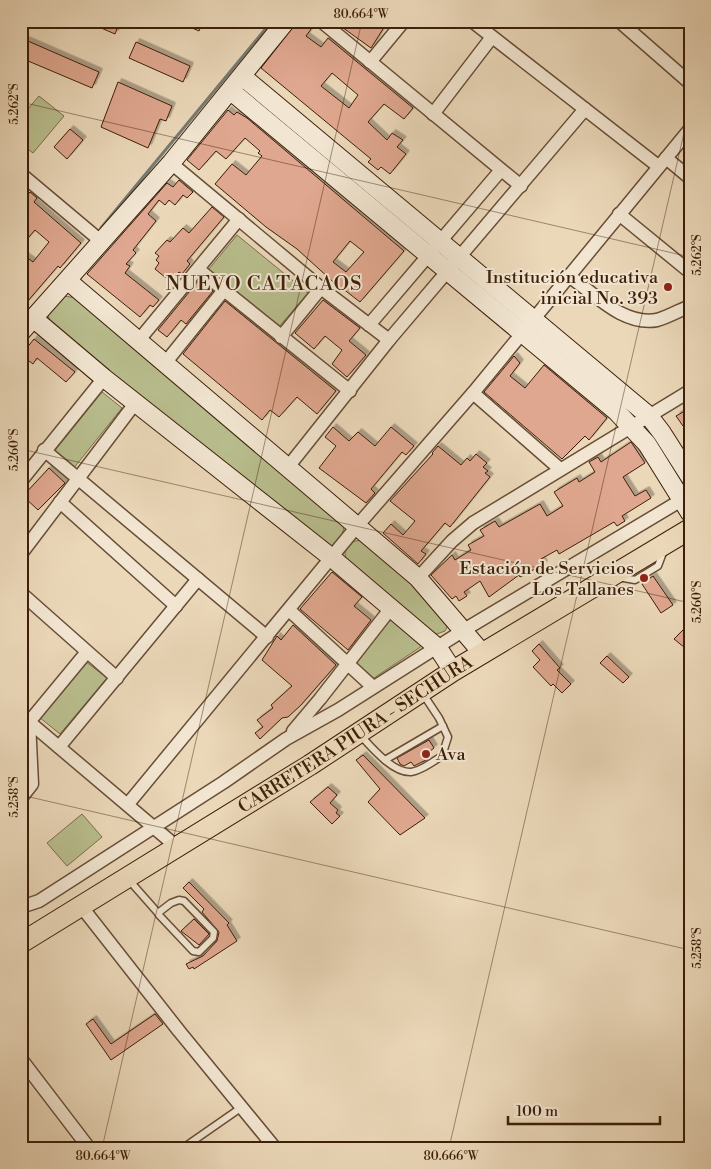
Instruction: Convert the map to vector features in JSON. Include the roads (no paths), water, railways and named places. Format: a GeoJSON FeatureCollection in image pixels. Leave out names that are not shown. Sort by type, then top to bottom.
{"type":"FeatureCollection","features":[{"type":"Feature","properties":{"kind":"main road","name":"CARRETERA PIURA - SECHURA"},"geometry":{"type":"LineString","coordinates":[[21,943],[177,847],[453,671],[690,529]]}},
{"type":"Feature","properties":{"kind":"street"},"geometry":{"type":"LineString","coordinates":[[21,332],[171,163],[243,77],[286,21]]}},
{"type":"Feature","properties":{"kind":"street"},"geometry":{"type":"LineString","coordinates":[[320,21],[521,186]]}},
{"type":"Feature","properties":{"kind":"street"},"geometry":{"type":"LineString","coordinates":[[370,62],[404,21]]}},
{"type":"Feature","properties":{"kind":"street"},"geometry":{"type":"LineString","coordinates":[[472,21],[585,109],[662,162],[690,178]]}},
{"type":"Feature","properties":{"kind":"street"},"geometry":{"type":"LineString","coordinates":[[620,21],[690,83]]}},
{"type":"Feature","properties":{"kind":"street"},"geometry":{"type":"LineString","coordinates":[[432,114],[492,36]]}},
{"type":"Feature","properties":{"kind":"street"},"geometry":{"type":"LineString","coordinates":[[243,77],[454,264],[534,319],[649,416],[690,477]]}},
{"type":"Feature","properties":{"kind":"street"},"geometry":{"type":"LineString","coordinates":[[231,91],[435,248]]}},
{"type":"Feature","properties":{"kind":"street"},"geometry":{"type":"LineString","coordinates":[[288,467],[389,340],[585,109]]}},
{"type":"Feature","properties":{"kind":"street"},"geometry":{"type":"LineString","coordinates":[[128,804],[358,525],[473,393],[690,128]]}},
{"type":"Feature","properties":{"kind":"street"},"geometry":{"type":"LineString","coordinates":[[171,163],[321,288],[389,340]]}},
{"type":"Feature","properties":{"kind":"street"},"geometry":{"type":"LineString","coordinates":[[369,325],[501,170]]}},
{"type":"Feature","properties":{"kind":"street"},"geometry":{"type":"LineString","coordinates":[[23,180],[102,242]]}},
{"type":"Feature","properties":{"kind":"street"},"geometry":{"type":"LineString","coordinates":[[619,214],[690,272]]}},
{"type":"Feature","properties":{"kind":"street"},"geometry":{"type":"LineString","coordinates":[[139,340],[239,219]]}},
{"type":"Feature","properties":{"kind":"street"},"geometry":{"type":"LineString","coordinates":[[21,907],[39,901],[224,782],[286,739],[338,710],[373,686],[438,648],[464,630],[687,502],[647,444],[632,426],[522,334],[454,264]]}},
{"type":"Feature","properties":{"kind":"street"},"geometry":{"type":"LineString","coordinates":[[198,270],[350,391]]}},
{"type":"Feature","properties":{"kind":"street"},"geometry":{"type":"LineString","coordinates":[[569,276],[623,316],[640,321],[658,320],[690,306]]}},
{"type":"Feature","properties":{"kind":"street"},"geometry":{"type":"LineString","coordinates":[[68,281],[166,362],[418,578],[483,654]]}},
{"type":"Feature","properties":{"kind":"street"},"geometry":{"type":"LineString","coordinates":[[281,337],[321,288]]}},
{"type":"Feature","properties":{"kind":"street"},"geometry":{"type":"LineString","coordinates":[[166,362],[224,290]]}},
{"type":"Feature","properties":{"kind":"street"},"geometry":{"type":"LineString","coordinates":[[33,318],[104,378],[332,558],[438,648],[453,671]]}},
{"type":"Feature","properties":{"kind":"street"},"geometry":{"type":"LineString","coordinates":[[21,481],[44,450],[104,378]]}},
{"type":"Feature","properties":{"kind":"street"},"geometry":{"type":"LineString","coordinates":[[418,578],[452,541],[473,524],[690,391]]}},
{"type":"Feature","properties":{"kind":"street"},"geometry":{"type":"LineString","coordinates":[[473,393],[560,469]]}},
{"type":"Feature","properties":{"kind":"street"},"geometry":{"type":"LineString","coordinates":[[21,554],[136,402]]}},
{"type":"Feature","properties":{"kind":"street"},"geometry":{"type":"LineString","coordinates":[[44,450],[267,637]]}},
{"type":"Feature","properties":{"kind":"street"},"geometry":{"type":"LineString","coordinates":[[60,502],[176,606]]}},
{"type":"Feature","properties":{"kind":"street"},"geometry":{"type":"LineString","coordinates":[[59,747],[198,579]]}},
{"type":"Feature","properties":{"kind":"street"},"geometry":{"type":"LineString","coordinates":[[21,593],[117,678]]}},
{"type":"Feature","properties":{"kind":"street"},"geometry":{"type":"LineString","coordinates":[[286,739],[391,608]]}},
{"type":"Feature","properties":{"kind":"street"},"geometry":{"type":"LineString","coordinates":[[289,610],[373,686]]}},
{"type":"Feature","properties":{"kind":"street"},"geometry":{"type":"LineString","coordinates":[[21,798],[32,784],[25,719],[86,652]]}},
{"type":"Feature","properties":{"kind":"street"},"geometry":{"type":"LineString","coordinates":[[25,719],[177,847]]}},
{"type":"Feature","properties":{"kind":"street"},"geometry":{"type":"LineString","coordinates":[[81,906],[275,1148]]}},
{"type":"Feature","properties":{"kind":"street"},"geometry":{"type":"LineString","coordinates":[[21,1058],[89,1148]]}},
{"type":"Feature","properties":{"kind":"lane"},"geometry":{"type":"LineString","coordinates":[[358,733],[378,755],[401,770],[411,772],[442,756],[448,737],[422,691]]}},
{"type":"Feature","properties":{"kind":"lane"},"geometry":{"type":"LineString","coordinates":[[385,760],[443,726]]}},
{"type":"Feature","properties":{"kind":"lane"},"geometry":{"type":"LineString","coordinates":[[127,878],[193,951],[199,952],[213,938],[214,932],[184,901],[172,903],[158,912]]}},
{"type":"Feature","properties":{"kind":"lane"},"geometry":{"type":"LineString","coordinates":[[183,1148],[242,1107]]}},
{"type":"Feature","properties":{"kind":"waterway"},"geometry":{"type":"LineString","coordinates":[[101,228],[272,21]]}},
{"type":"Feature","properties":{"kind":"place","name":"Institución educativa inicial No. 393"},"geometry":{"type":"Point","coordinates":[668,287]}},
{"type":"Feature","properties":{"kind":"place","name":"Estación de Servicios Los Tallanes"},"geometry":{"type":"Point","coordinates":[644,578]}},
{"type":"Feature","properties":{"kind":"place","name":"Ava"},"geometry":{"type":"Point","coordinates":[426,754]}},
{"type":"Feature","properties":{"kind":"district","name":"NUEVO CATACAOS"},"geometry":{"type":"Point","coordinates":[264,283]}}]}
